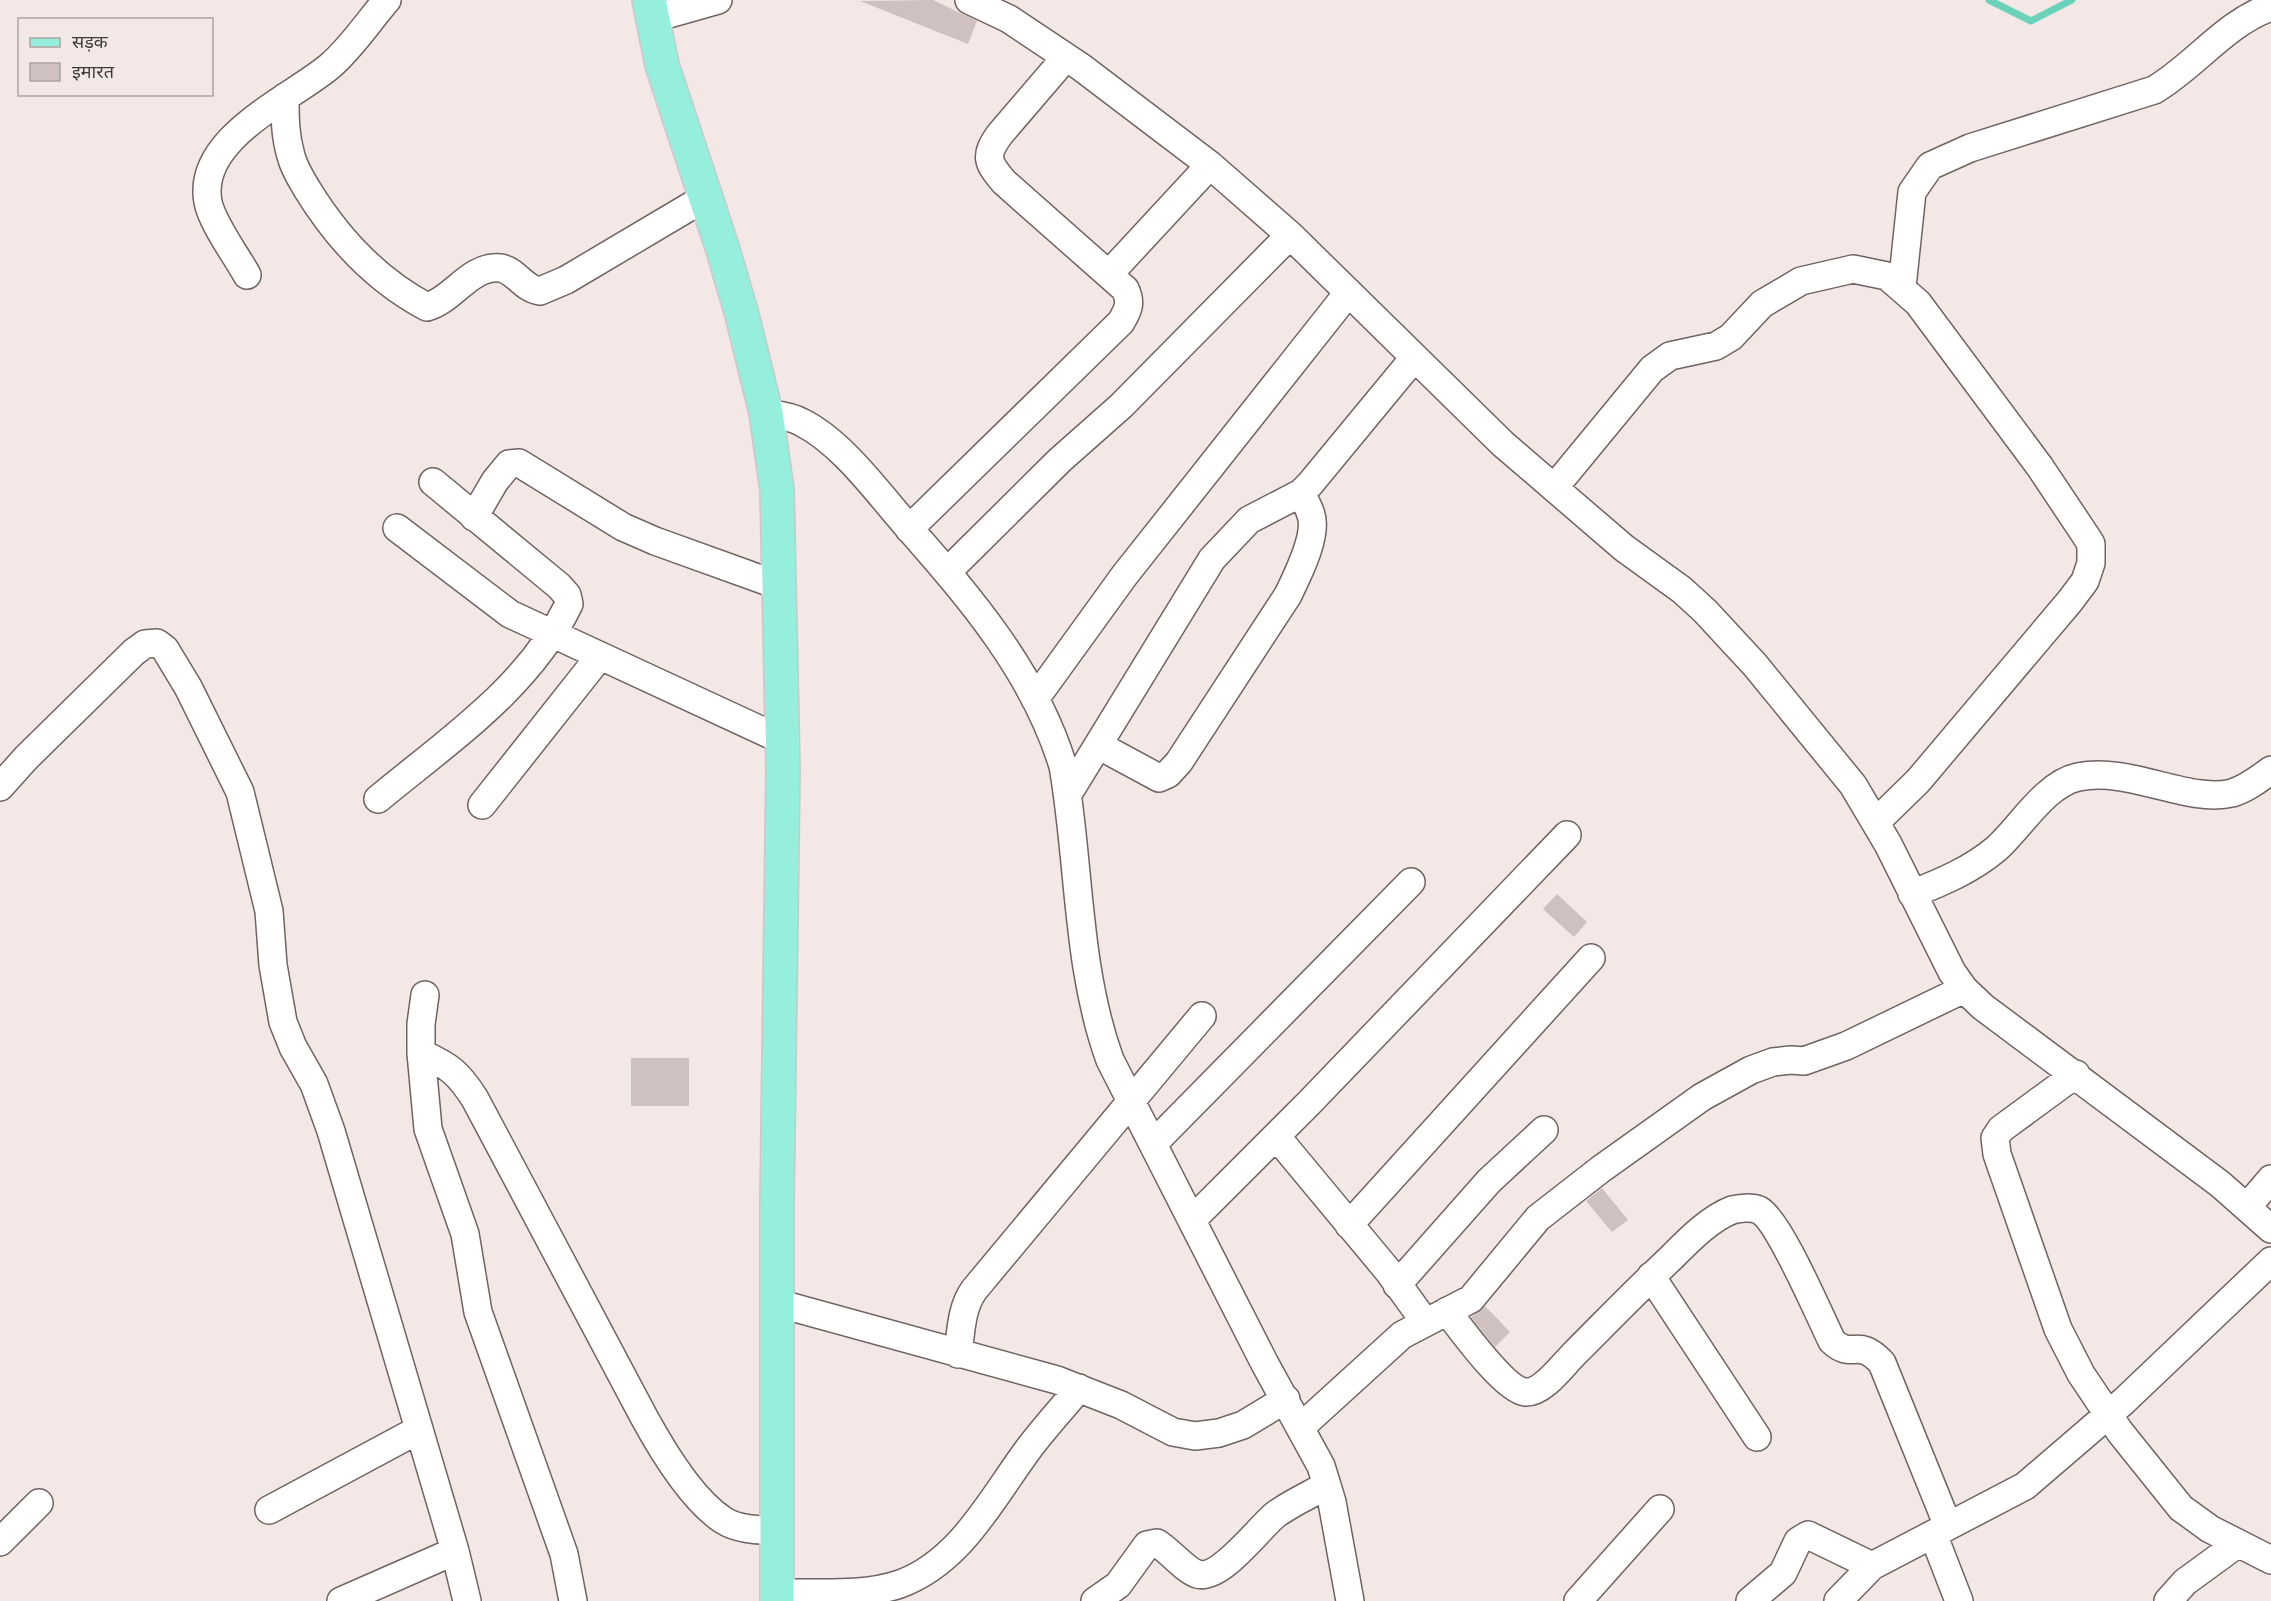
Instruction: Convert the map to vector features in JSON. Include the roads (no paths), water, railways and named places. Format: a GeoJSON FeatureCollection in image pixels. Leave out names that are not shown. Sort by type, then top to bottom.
{"type":"FeatureCollection","features":[{"type":"Feature","properties":{"kind":"main road"},"geometry":{"type":"LineString","coordinates":[[650,9],[662,64],[742,315],[766,413],[777,490],[782,740],[777,1597]]}},
{"type":"Feature","properties":{"kind":"street"},"geometry":{"type":"LineString","coordinates":[[247,275],[208,203],[208,180],[216,158],[236,136],[285,97],[312,81],[333,64],[387,0]]}},
{"type":"Feature","properties":{"kind":"street"},"geometry":{"type":"LineString","coordinates":[[650,9],[718,0]]}},
{"type":"Feature","properties":{"kind":"street"},"geometry":{"type":"LineString","coordinates":[[969,0],[1009,19],[1066,57],[1151,118],[1210,165],[1290,235],[1489,431],[1624,548],[1682,590],[1705,611],[1755,665],[1853,785],[1876,822],[1952,972],[1964,989],[1983,1007],[2076,1074],[2247,1206],[2271,1229]]}},
{"type":"Feature","properties":{"kind":"street"},"geometry":{"type":"LineString","coordinates":[[1902,286],[1912,192],[1930,166],[1970,148],[2154,90],[2169,81],[2233,26],[2271,7]]}},
{"type":"Feature","properties":{"kind":"street"},"geometry":{"type":"LineString","coordinates":[[909,529],[1121,322],[1130,299],[1125,289],[1109,274],[1004,182],[992,168],[988,158],[990,147],[999,134],[1066,57]]}},
{"type":"Feature","properties":{"kind":"street"},"geometry":{"type":"LineString","coordinates":[[285,97],[285,129],[291,159],[324,217],[357,255],[402,293],[427,307],[438,304],[451,291],[488,268],[504,269],[524,286],[540,291],[566,280],[706,198]]}},
{"type":"Feature","properties":{"kind":"street"},"geometry":{"type":"LineString","coordinates":[[1109,274],[1210,165]]}},
{"type":"Feature","properties":{"kind":"street"},"geometry":{"type":"LineString","coordinates":[[948,571],[1060,460],[1121,406],[1290,235]]}},
{"type":"Feature","properties":{"kind":"street"},"geometry":{"type":"LineString","coordinates":[[1554,488],[1652,369],[1670,356],[1716,346],[1731,337],[1762,304],[1801,281],[1853,269],[1887,276],[1902,286],[1918,303],[2040,467],[2091,544],[2091,563],[2085,581],[2070,600],[1918,781],[1876,822]]}},
{"type":"Feature","properties":{"kind":"street"},"geometry":{"type":"LineString","coordinates":[[1035,699],[1124,576],[1348,292]]}},
{"type":"Feature","properties":{"kind":"street"},"geometry":{"type":"LineString","coordinates":[[1068,794],[1212,559],[1249,520],[1301,493],[1414,358]]}},
{"type":"Feature","properties":{"kind":"street"},"geometry":{"type":"LineString","coordinates":[[766,413],[786,416],[819,432],[857,470],[948,571],[992,627],[1035,699],[1054,739],[1068,794],[1094,1005],[1110,1060],[1265,1364],[1302,1426],[1321,1466],[1327,1485],[1350,1601]]}},
{"type":"Feature","properties":{"kind":"street"},"geometry":{"type":"LineString","coordinates":[[474,517],[502,471],[509,464],[519,463],[623,527],[655,541],[780,586]]}},
{"type":"Feature","properties":{"kind":"street"},"geometry":{"type":"LineString","coordinates":[[378,799],[484,712],[554,635],[569,604],[567,595],[433,482]]}},
{"type":"Feature","properties":{"kind":"street"},"geometry":{"type":"LineString","coordinates":[[1098,745],[1159,778],[1168,774],[1179,762],[1288,595],[1298,573],[1306,555],[1312,517],[1301,493]]}},
{"type":"Feature","properties":{"kind":"street"},"geometry":{"type":"LineString","coordinates":[[397,528],[510,614],[782,740]]}},
{"type":"Feature","properties":{"kind":"street"},"geometry":{"type":"LineString","coordinates":[[0,788],[26,758],[134,652],[145,644],[157,643],[165,649],[224,760],[247,813],[269,911],[274,974],[283,1022],[292,1047],[314,1084],[331,1131],[455,1551],[467,1601]]}},
{"type":"Feature","properties":{"kind":"street"},"geometry":{"type":"LineString","coordinates":[[482,805],[600,656]]}},
{"type":"Feature","properties":{"kind":"street"},"geometry":{"type":"LineString","coordinates":[[1912,894],[1962,873],[1981,861],[1999,847],[2058,786],[2076,777],[2115,774],[2215,795],[2233,792],[2254,783],[2271,770]]}},
{"type":"Feature","properties":{"kind":"street"},"geometry":{"type":"LineString","coordinates":[[1193,1219],[1567,835]]}},
{"type":"Feature","properties":{"kind":"street"},"geometry":{"type":"LineString","coordinates":[[1154,1144],[1411,882]]}},
{"type":"Feature","properties":{"kind":"street"},"geometry":{"type":"LineString","coordinates":[[1349,1225],[1591,958]]}},
{"type":"Feature","properties":{"kind":"street"},"geometry":{"type":"LineString","coordinates":[[1302,1426],[1384,1348],[1471,1299],[1538,1218],[1601,1169],[1702,1097],[1751,1070],[1773,1062],[1804,1061],[1846,1046],[1964,989]]}},
{"type":"Feature","properties":{"kind":"street"},"geometry":{"type":"LineString","coordinates":[[425,995],[421,1024],[421,1053],[428,1129],[465,1233],[478,1312],[564,1554],[573,1601]]}},
{"type":"Feature","properties":{"kind":"street"},"geometry":{"type":"LineString","coordinates":[[958,1354],[967,1299],[1202,1016]]}},
{"type":"Feature","properties":{"kind":"street"},"geometry":{"type":"LineString","coordinates":[[421,1053],[449,1066],[462,1078],[475,1099],[644,1416],[672,1462],[706,1504],[724,1521],[743,1528],[778,1531]]}},
{"type":"Feature","properties":{"kind":"street"},"geometry":{"type":"LineString","coordinates":[[2076,1074],[2001,1129],[1995,1138],[1997,1154],[2058,1329],[2081,1374],[2120,1432],[2181,1508],[2210,1529],[2271,1560]]}},
{"type":"Feature","properties":{"kind":"street"},"geometry":{"type":"LineString","coordinates":[[1398,1285],[1489,1181],[1545,1130]]}},
{"type":"Feature","properties":{"kind":"street"},"geometry":{"type":"LineString","coordinates":[[1276,1136],[1398,1285],[1518,1390],[1528,1393],[1538,1389],[1555,1373],[1687,1242],[1731,1210],[1745,1208],[1759,1210],[1778,1232],[1832,1341],[1840,1348],[1850,1350],[1861,1347],[1871,1350],[1882,1363],[1940,1530],[1959,1601]]}},
{"type":"Feature","properties":{"kind":"street"},"geometry":{"type":"LineString","coordinates":[[2247,1206],[2271,1179]]}},
{"type":"Feature","properties":{"kind":"street"},"geometry":{"type":"LineString","coordinates":[[1838,1601],[1872,1566],[2025,1486],[2109,1414],[2271,1262]]}},
{"type":"Feature","properties":{"kind":"street"},"geometry":{"type":"LineString","coordinates":[[1651,1276],[1757,1437]]}},
{"type":"Feature","properties":{"kind":"street"},"geometry":{"type":"LineString","coordinates":[[777,1303],[1079,1388],[1121,1405],[1173,1432],[1195,1437],[1219,1433],[1243,1425],[1286,1399]]}},
{"type":"Feature","properties":{"kind":"street"},"geometry":{"type":"LineString","coordinates":[[777,1597],[874,1590],[899,1584],[925,1572],[972,1528],[1028,1450],[1079,1388]]}},
{"type":"Feature","properties":{"kind":"street"},"geometry":{"type":"LineString","coordinates":[[269,1510],[418,1430]]}},
{"type":"Feature","properties":{"kind":"street"},"geometry":{"type":"LineString","coordinates":[[1095,1601],[1118,1585],[1147,1545],[1157,1543],[1172,1552],[1189,1569],[1198,1574],[1209,1574],[1234,1556],[1277,1514],[1327,1485]]}},
{"type":"Feature","properties":{"kind":"street"},"geometry":{"type":"LineString","coordinates":[[0,1542],[39,1503]]}},
{"type":"Feature","properties":{"kind":"street"},"geometry":{"type":"LineString","coordinates":[[1578,1601],[1660,1509]]}},
{"type":"Feature","properties":{"kind":"street"},"geometry":{"type":"LineString","coordinates":[[1750,1601],[1783,1573],[1798,1541],[1808,1535],[1823,1540],[1872,1566]]}},
{"type":"Feature","properties":{"kind":"street"},"geometry":{"type":"LineString","coordinates":[[2168,1601],[2186,1582],[2237,1544]]}},
{"type":"Feature","properties":{"kind":"street"},"geometry":{"type":"LineString","coordinates":[[341,1601],[455,1551]]}},
{"type":"Feature","properties":{"kind":"waterway"},"geometry":{"type":"LineString","coordinates":[[1989,0],[2031,21],[2072,0]]}}]}
